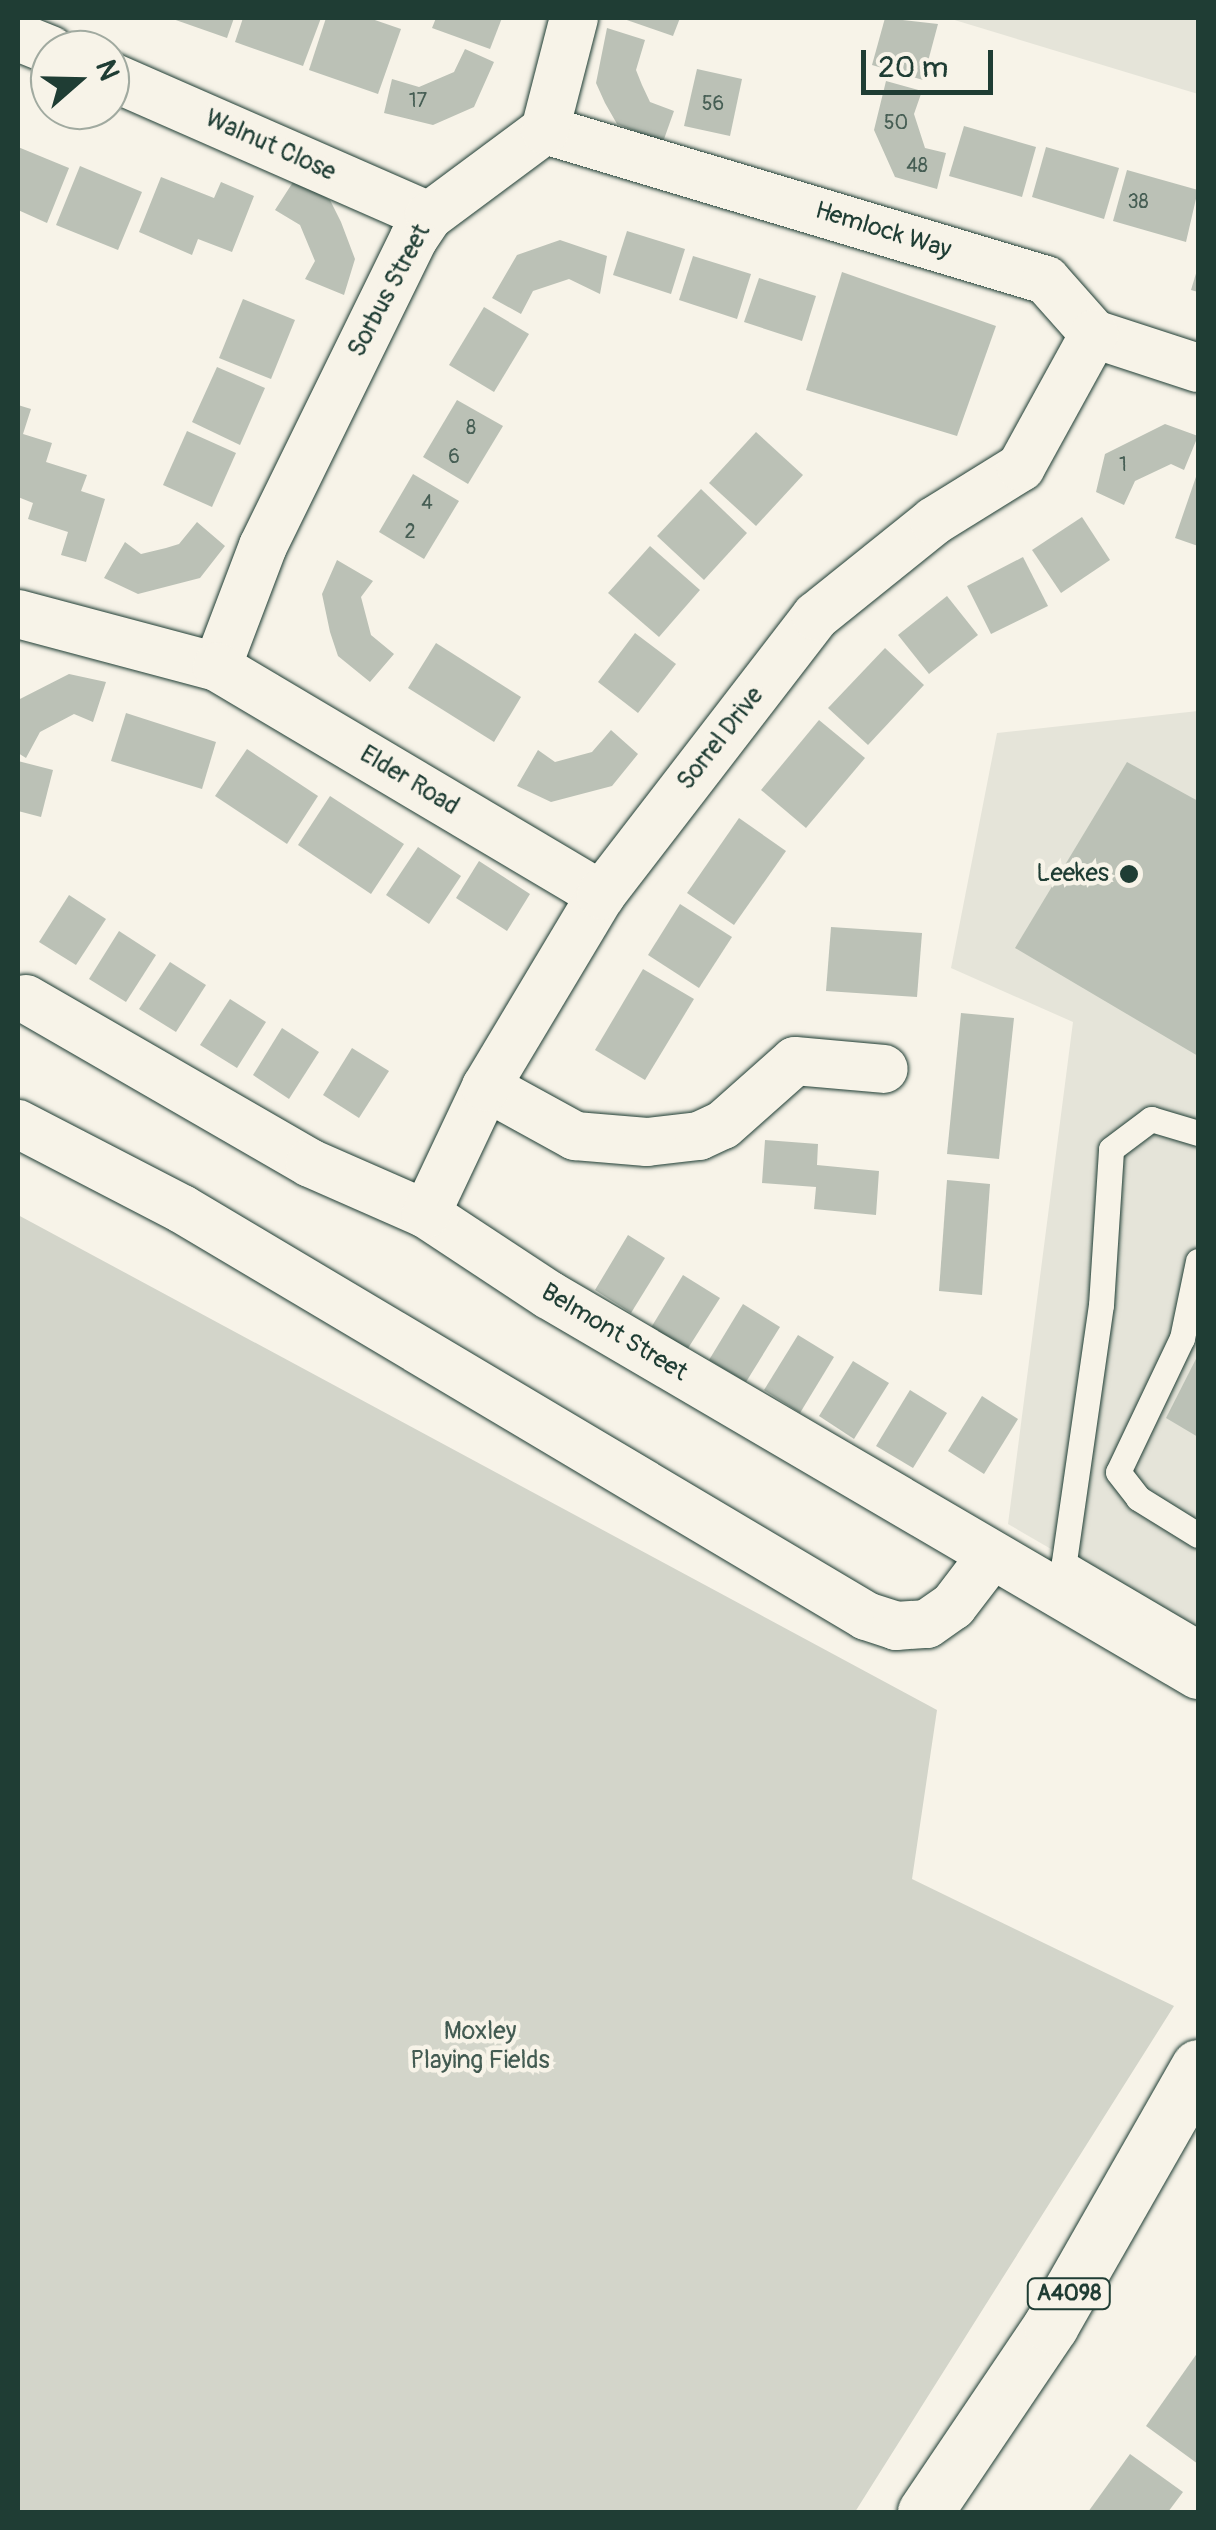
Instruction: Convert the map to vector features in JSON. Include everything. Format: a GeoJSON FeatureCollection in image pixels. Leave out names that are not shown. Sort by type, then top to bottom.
{"type":"FeatureCollection","features":[{"type":"Feature","properties":{"kind":"main road","name":"A4098"},"geometry":{"type":"LineString","coordinates":[[925,2512],[1051,2325],[1198,2067]]}},
{"type":"Feature","properties":{"kind":"street"},"geometry":{"type":"LineString","coordinates":[[545,130],[574,18]]}},
{"type":"Feature","properties":{"kind":"street","name":"Walnut Close"},"geometry":{"type":"LineString","coordinates":[[130,85],[429,216]]}},
{"type":"Feature","properties":{"kind":"street","name":"Sorbus Street"},"geometry":{"type":"LineString","coordinates":[[217,667],[263,546],[429,216],[545,130]]}},
{"type":"Feature","properties":{"kind":"street","name":"Hemlock Way"},"geometry":{"type":"LineString","coordinates":[[545,130],[1046,280],[1094,334]]}},
{"type":"Feature","properties":{"kind":"street"},"geometry":{"type":"LineString","coordinates":[[1094,334],[1198,368]]}},
{"type":"Feature","properties":{"kind":"street","name":"Sorrel Drive"},"geometry":{"type":"LineString","coordinates":[[426,1214],[486,1088],[601,895],[816,616],[934,522],[1021,467],[1094,334]]}},
{"type":"Feature","properties":{"kind":"street","name":"Elder Road"},"geometry":{"type":"LineString","coordinates":[[18,614],[217,667],[601,895]]}},
{"type":"Feature","properties":{"kind":"street","name":"Belmont Street"},"geometry":{"type":"LineString","coordinates":[[26,1000],[310,1163],[426,1214],[549,1295],[992,1556],[1062,1580],[1198,1676]]}},
{"type":"Feature","properties":{"kind":"street"},"geometry":{"type":"LineString","coordinates":[[486,1088],[575,1136],[647,1142],[700,1136],[723,1125],[795,1060],[884,1069]]}},
{"type":"Feature","properties":{"kind":"street"},"geometry":{"type":"LineString","coordinates":[[18,1124],[182,1209],[866,1616],[896,1626],[927,1624],[953,1606],[992,1556]]}},
{"type":"Feature","properties":{"kind":"lane"},"geometry":{"type":"LineString","coordinates":[[1198,1133],[1151,1119],[1111,1149],[1101,1305],[1062,1580],[1198,1642]]}},
{"type":"Feature","properties":{"kind":"lane"},"geometry":{"type":"LineString","coordinates":[[1198,1261],[1182,1338],[1118,1472],[1138,1498],[1198,1535]]}},
{"type":"Feature","properties":{"kind":"shaded area"},"geometry":{"type":"Polygon","coordinates":[[[948,18],[1198,18],[1198,94],[948,18]]]}},
{"type":"Feature","properties":{"kind":"shaded area"},"geometry":{"type":"Polygon","coordinates":[[[1198,711],[1198,1634],[1008,1524],[1073,1022],[951,968],[997,733],[1198,711]]]}},
{"type":"Feature","properties":{"kind":"green space","name":"Moxley Playing Fields"},"geometry":{"type":"Polygon","coordinates":[[[18,1215],[937,1710],[912,1879],[1174,2006],[855,2512],[18,2512],[18,1215]]]}},
{"type":"Feature","properties":{"kind":"building"},"geometry":{"type":"Polygon","coordinates":[[[170,18],[234,18],[227,38],[170,18]]]}},
{"type":"Feature","properties":{"kind":"building"},"geometry":{"type":"Polygon","coordinates":[[[243,18],[321,18],[303,66],[235,42],[243,18]]]}},
{"type":"Feature","properties":{"kind":"building"},"geometry":{"type":"Polygon","coordinates":[[[326,18],[369,18],[401,29],[378,94],[309,70],[326,18]]]}},
{"type":"Feature","properties":{"kind":"building"},"geometry":{"type":"Polygon","coordinates":[[[436,18],[502,18],[490,49],[432,28],[436,18]]]}},
{"type":"Feature","properties":{"kind":"building"},"geometry":{"type":"Polygon","coordinates":[[[621,18],[680,18],[673,36],[621,18]]]}},
{"type":"Feature","properties":{"kind":"building"},"geometry":{"type":"Polygon","coordinates":[[[885,18],[938,24],[923,80],[872,65],[885,18]]]}},
{"type":"Feature","properties":{"kind":"building"},"geometry":{"type":"Polygon","coordinates":[[[607,28],[645,40],[636,70],[642,85],[650,102],[674,111],[663,142],[617,124],[605,103],[596,83],[607,28]]]}},
{"type":"Feature","properties":{"kind":"building"},"geometry":{"type":"Polygon","coordinates":[[[465,49],[494,62],[474,107],[433,125],[384,113],[392,79],[419,87],[454,72],[465,49]]]}},
{"type":"Feature","properties":{"kind":"building"},"geometry":{"type":"Polygon","coordinates":[[[697,69],[742,79],[730,136],[684,126],[697,69]]]}},
{"type":"Feature","properties":{"kind":"building"},"geometry":{"type":"Polygon","coordinates":[[[886,81],[922,91],[914,114],[925,148],[946,153],[937,189],[895,177],[874,130],[886,81]]]}},
{"type":"Feature","properties":{"kind":"building"},"geometry":{"type":"Polygon","coordinates":[[[964,126],[1036,147],[1022,197],[949,176],[964,126]]]}},
{"type":"Feature","properties":{"kind":"building"},"geometry":{"type":"Polygon","coordinates":[[[18,147],[69,168],[47,223],[18,210],[18,147]]]}},
{"type":"Feature","properties":{"kind":"building"},"geometry":{"type":"Polygon","coordinates":[[[1046,147],[1119,168],[1104,219],[1032,197],[1046,147]]]}},
{"type":"Feature","properties":{"kind":"building"},"geometry":{"type":"Polygon","coordinates":[[[80,166],[142,192],[118,250],[56,225],[80,166]]]}},
{"type":"Feature","properties":{"kind":"building"},"geometry":{"type":"Polygon","coordinates":[[[1127,170],[1198,190],[1186,242],[1113,221],[1127,170]]]}},
{"type":"Feature","properties":{"kind":"building"},"geometry":{"type":"Polygon","coordinates":[[[161,177],[214,198],[221,182],[254,196],[232,252],[198,239],[192,255],[139,232],[161,177]]]}},
{"type":"Feature","properties":{"kind":"building"},"geometry":{"type":"Polygon","coordinates":[[[295,179],[330,200],[341,222],[355,259],[344,295],[305,279],[315,261],[300,225],[275,210],[295,179]]]}},
{"type":"Feature","properties":{"kind":"building"},"geometry":{"type":"Polygon","coordinates":[[[627,231],[685,249],[671,294],[613,275],[627,231]]]}},
{"type":"Feature","properties":{"kind":"building"},"geometry":{"type":"Polygon","coordinates":[[[560,240],[607,256],[600,294],[569,279],[533,291],[521,314],[492,298],[517,255],[560,240]]]}},
{"type":"Feature","properties":{"kind":"building"},"geometry":{"type":"Polygon","coordinates":[[[693,256],[751,274],[737,319],[679,300],[693,256]]]}},
{"type":"Feature","properties":{"kind":"building"},"geometry":{"type":"Polygon","coordinates":[[[1198,267],[1198,292],[1191,290],[1198,267]]]}},
{"type":"Feature","properties":{"kind":"building"},"geometry":{"type":"Polygon","coordinates":[[[842,272],[996,326],[957,436],[806,390],[842,272]]]}},
{"type":"Feature","properties":{"kind":"building"},"geometry":{"type":"Polygon","coordinates":[[[759,278],[816,296],[802,341],[744,322],[759,278]]]}},
{"type":"Feature","properties":{"kind":"building"},"geometry":{"type":"Polygon","coordinates":[[[243,299],[295,320],[271,379],[219,358],[243,299]]]}},
{"type":"Feature","properties":{"kind":"building"},"geometry":{"type":"Polygon","coordinates":[[[484,307],[529,334],[494,392],[449,365],[484,307]]]}},
{"type":"Feature","properties":{"kind":"building"},"geometry":{"type":"Polygon","coordinates":[[[217,367],[265,388],[240,445],[192,422],[217,367]]]}},
{"type":"Feature","properties":{"kind":"building"},"geometry":{"type":"Polygon","coordinates":[[[457,400],[503,426],[468,484],[423,457],[457,400]]]}},
{"type":"Feature","properties":{"kind":"building"},"geometry":{"type":"Polygon","coordinates":[[[18,405],[31,409],[23,434],[52,443],[46,462],[87,475],[81,491],[105,499],[86,562],[61,555],[68,532],[28,519],[33,503],[18,497],[18,405]]]}},
{"type":"Feature","properties":{"kind":"building"},"geometry":{"type":"Polygon","coordinates":[[[1165,424],[1198,436],[1184,470],[1171,464],[1135,481],[1124,505],[1096,492],[1105,454],[1165,424]]]}},
{"type":"Feature","properties":{"kind":"building"},"geometry":{"type":"Polygon","coordinates":[[[187,431],[236,453],[212,507],[163,485],[187,431]]]}},
{"type":"Feature","properties":{"kind":"building"},"geometry":{"type":"Polygon","coordinates":[[[756,432],[803,475],[756,526],[709,483],[756,432]]]}},
{"type":"Feature","properties":{"kind":"building"},"geometry":{"type":"Polygon","coordinates":[[[1198,471],[1198,546],[1175,538],[1198,471]]]}},
{"type":"Feature","properties":{"kind":"building"},"geometry":{"type":"Polygon","coordinates":[[[413,474],[459,501],[424,559],[379,532],[413,474]]]}},
{"type":"Feature","properties":{"kind":"building"},"geometry":{"type":"Polygon","coordinates":[[[701,489],[747,533],[704,580],[657,536],[701,489]]]}},
{"type":"Feature","properties":{"kind":"building"},"geometry":{"type":"Polygon","coordinates":[[[1082,517],[1110,560],[1061,593],[1032,550],[1082,517]]]}},
{"type":"Feature","properties":{"kind":"building"},"geometry":{"type":"Polygon","coordinates":[[[197,522],[225,546],[200,578],[138,594],[104,578],[125,542],[141,554],[166,548],[179,544],[197,522]]]}},
{"type":"Feature","properties":{"kind":"building"},"geometry":{"type":"Polygon","coordinates":[[[650,546],[700,590],[659,637],[608,593],[650,546]]]}},
{"type":"Feature","properties":{"kind":"building"},"geometry":{"type":"Polygon","coordinates":[[[1023,557],[1048,606],[991,634],[967,586],[1023,557]]]}},
{"type":"Feature","properties":{"kind":"building"},"geometry":{"type":"Polygon","coordinates":[[[337,560],[373,581],[361,597],[371,635],[394,654],[370,682],[338,656],[330,632],[322,594],[337,560]]]}},
{"type":"Feature","properties":{"kind":"building"},"geometry":{"type":"Polygon","coordinates":[[[947,596],[978,635],[929,674],[898,635],[947,596]]]}},
{"type":"Feature","properties":{"kind":"building"},"geometry":{"type":"Polygon","coordinates":[[[635,633],[676,664],[638,713],[598,682],[635,633]]]}},
{"type":"Feature","properties":{"kind":"building"},"geometry":{"type":"Polygon","coordinates":[[[436,643],[521,697],[494,742],[408,688],[436,643]]]}},
{"type":"Feature","properties":{"kind":"building"},"geometry":{"type":"Polygon","coordinates":[[[885,648],[924,685],[868,745],[828,708],[885,648]]]}},
{"type":"Feature","properties":{"kind":"building"},"geometry":{"type":"Polygon","coordinates":[[[69,674],[106,682],[93,722],[74,714],[40,732],[26,758],[18,753],[18,700],[69,674]]]}},
{"type":"Feature","properties":{"kind":"building"},"geometry":{"type":"Polygon","coordinates":[[[126,713],[216,742],[202,789],[111,761],[126,713]]]}},
{"type":"Feature","properties":{"kind":"building"},"geometry":{"type":"Polygon","coordinates":[[[819,720],[865,758],[806,828],[761,790],[819,720]]]}},
{"type":"Feature","properties":{"kind":"building"},"geometry":{"type":"Polygon","coordinates":[[[611,730],[638,754],[612,786],[551,802],[517,786],[538,750],[555,762],[592,752],[611,730]]]}},
{"type":"Feature","properties":{"kind":"building"},"geometry":{"type":"Polygon","coordinates":[[[247,749],[318,796],[287,844],[215,796],[247,749]]]}},
{"type":"Feature","properties":{"kind":"building"},"geometry":{"type":"Polygon","coordinates":[[[18,761],[53,770],[41,817],[18,811],[18,761]]]}},
{"type":"Feature","properties":{"kind":"building","name":"Leekes"},"geometry":{"type":"Polygon","coordinates":[[[1127,762],[1198,801],[1198,1056],[1015,948],[1127,762]]]}},
{"type":"Feature","properties":{"kind":"building"},"geometry":{"type":"Polygon","coordinates":[[[330,796],[404,844],[371,894],[298,845],[330,796]]]}},
{"type":"Feature","properties":{"kind":"building"},"geometry":{"type":"Polygon","coordinates":[[[739,818],[786,851],[734,925],[687,893],[739,818]]]}},
{"type":"Feature","properties":{"kind":"building"},"geometry":{"type":"Polygon","coordinates":[[[418,847],[461,876],[429,924],[386,895],[418,847]]]}},
{"type":"Feature","properties":{"kind":"building"},"geometry":{"type":"Polygon","coordinates":[[[479,861],[530,894],[507,931],[456,898],[479,861]]]}},
{"type":"Feature","properties":{"kind":"building"},"geometry":{"type":"Polygon","coordinates":[[[69,895],[106,919],[76,965],[39,942],[69,895]]]}},
{"type":"Feature","properties":{"kind":"building"},"geometry":{"type":"Polygon","coordinates":[[[680,904],[732,937],[699,988],[648,955],[680,904]]]}},
{"type":"Feature","properties":{"kind":"building"},"geometry":{"type":"Polygon","coordinates":[[[831,927],[922,933],[917,997],[826,991],[831,927]]]}},
{"type":"Feature","properties":{"kind":"building"},"geometry":{"type":"Polygon","coordinates":[[[119,931],[156,955],[126,1002],[89,979],[119,931]]]}},
{"type":"Feature","properties":{"kind":"building"},"geometry":{"type":"Polygon","coordinates":[[[170,962],[206,985],[176,1032],[139,1009],[170,962]]]}},
{"type":"Feature","properties":{"kind":"building"},"geometry":{"type":"Polygon","coordinates":[[[643,969],[694,999],[645,1080],[595,1050],[643,969]]]}},
{"type":"Feature","properties":{"kind":"building"},"geometry":{"type":"Polygon","coordinates":[[[230,999],[266,1022],[237,1068],[200,1045],[230,999]]]}},
{"type":"Feature","properties":{"kind":"building"},"geometry":{"type":"Polygon","coordinates":[[[961,1013],[1014,1018],[999,1159],[947,1154],[961,1013]]]}},
{"type":"Feature","properties":{"kind":"building"},"geometry":{"type":"Polygon","coordinates":[[[282,1028],[319,1052],[289,1099],[253,1075],[282,1028]]]}},
{"type":"Feature","properties":{"kind":"building"},"geometry":{"type":"Polygon","coordinates":[[[352,1048],[389,1071],[359,1118],[323,1095],[352,1048]]]}},
{"type":"Feature","properties":{"kind":"building"},"geometry":{"type":"Polygon","coordinates":[[[765,1140],[818,1144],[817,1165],[879,1171],[876,1215],[814,1209],[816,1187],[762,1183],[765,1140]]]}},
{"type":"Feature","properties":{"kind":"building"},"geometry":{"type":"Polygon","coordinates":[[[947,1180],[990,1184],[982,1295],[939,1291],[947,1180]]]}},
{"type":"Feature","properties":{"kind":"building"},"geometry":{"type":"Polygon","coordinates":[[[628,1235],[665,1258],[631,1313],[595,1290],[628,1235]]]}},
{"type":"Feature","properties":{"kind":"building"},"geometry":{"type":"Polygon","coordinates":[[[683,1275],[720,1298],[685,1353],[649,1331],[683,1275]]]}},
{"type":"Feature","properties":{"kind":"building"},"geometry":{"type":"Polygon","coordinates":[[[743,1304],[780,1327],[746,1382],[709,1360],[743,1304]]]}},
{"type":"Feature","properties":{"kind":"building"},"geometry":{"type":"Polygon","coordinates":[[[798,1335],[834,1357],[800,1413],[764,1390],[798,1335]]]}},
{"type":"Feature","properties":{"kind":"building"},"geometry":{"type":"Polygon","coordinates":[[[1198,1355],[1198,1437],[1166,1418],[1198,1355]]]}},
{"type":"Feature","properties":{"kind":"building"},"geometry":{"type":"Polygon","coordinates":[[[853,1361],[889,1383],[854,1439],[819,1416],[853,1361]]]}},
{"type":"Feature","properties":{"kind":"building"},"geometry":{"type":"Polygon","coordinates":[[[910,1390],[947,1413],[913,1468],[876,1446],[910,1390]]]}},
{"type":"Feature","properties":{"kind":"building"},"geometry":{"type":"Polygon","coordinates":[[[982,1396],[1018,1419],[984,1474],[948,1451],[982,1396]]]}},
{"type":"Feature","properties":{"kind":"building"},"geometry":{"type":"Polygon","coordinates":[[[1198,2352],[1198,2464],[1146,2426],[1198,2352]]]}},
{"type":"Feature","properties":{"kind":"building"},"geometry":{"type":"Polygon","coordinates":[[[1130,2454],[1183,2492],[1168,2512],[1088,2512],[1130,2454]]]}},
{"type":"Feature","properties":{"kind":"place","name":"Leekes"},"geometry":{"type":"Point","coordinates":[1129,874]}}]}
